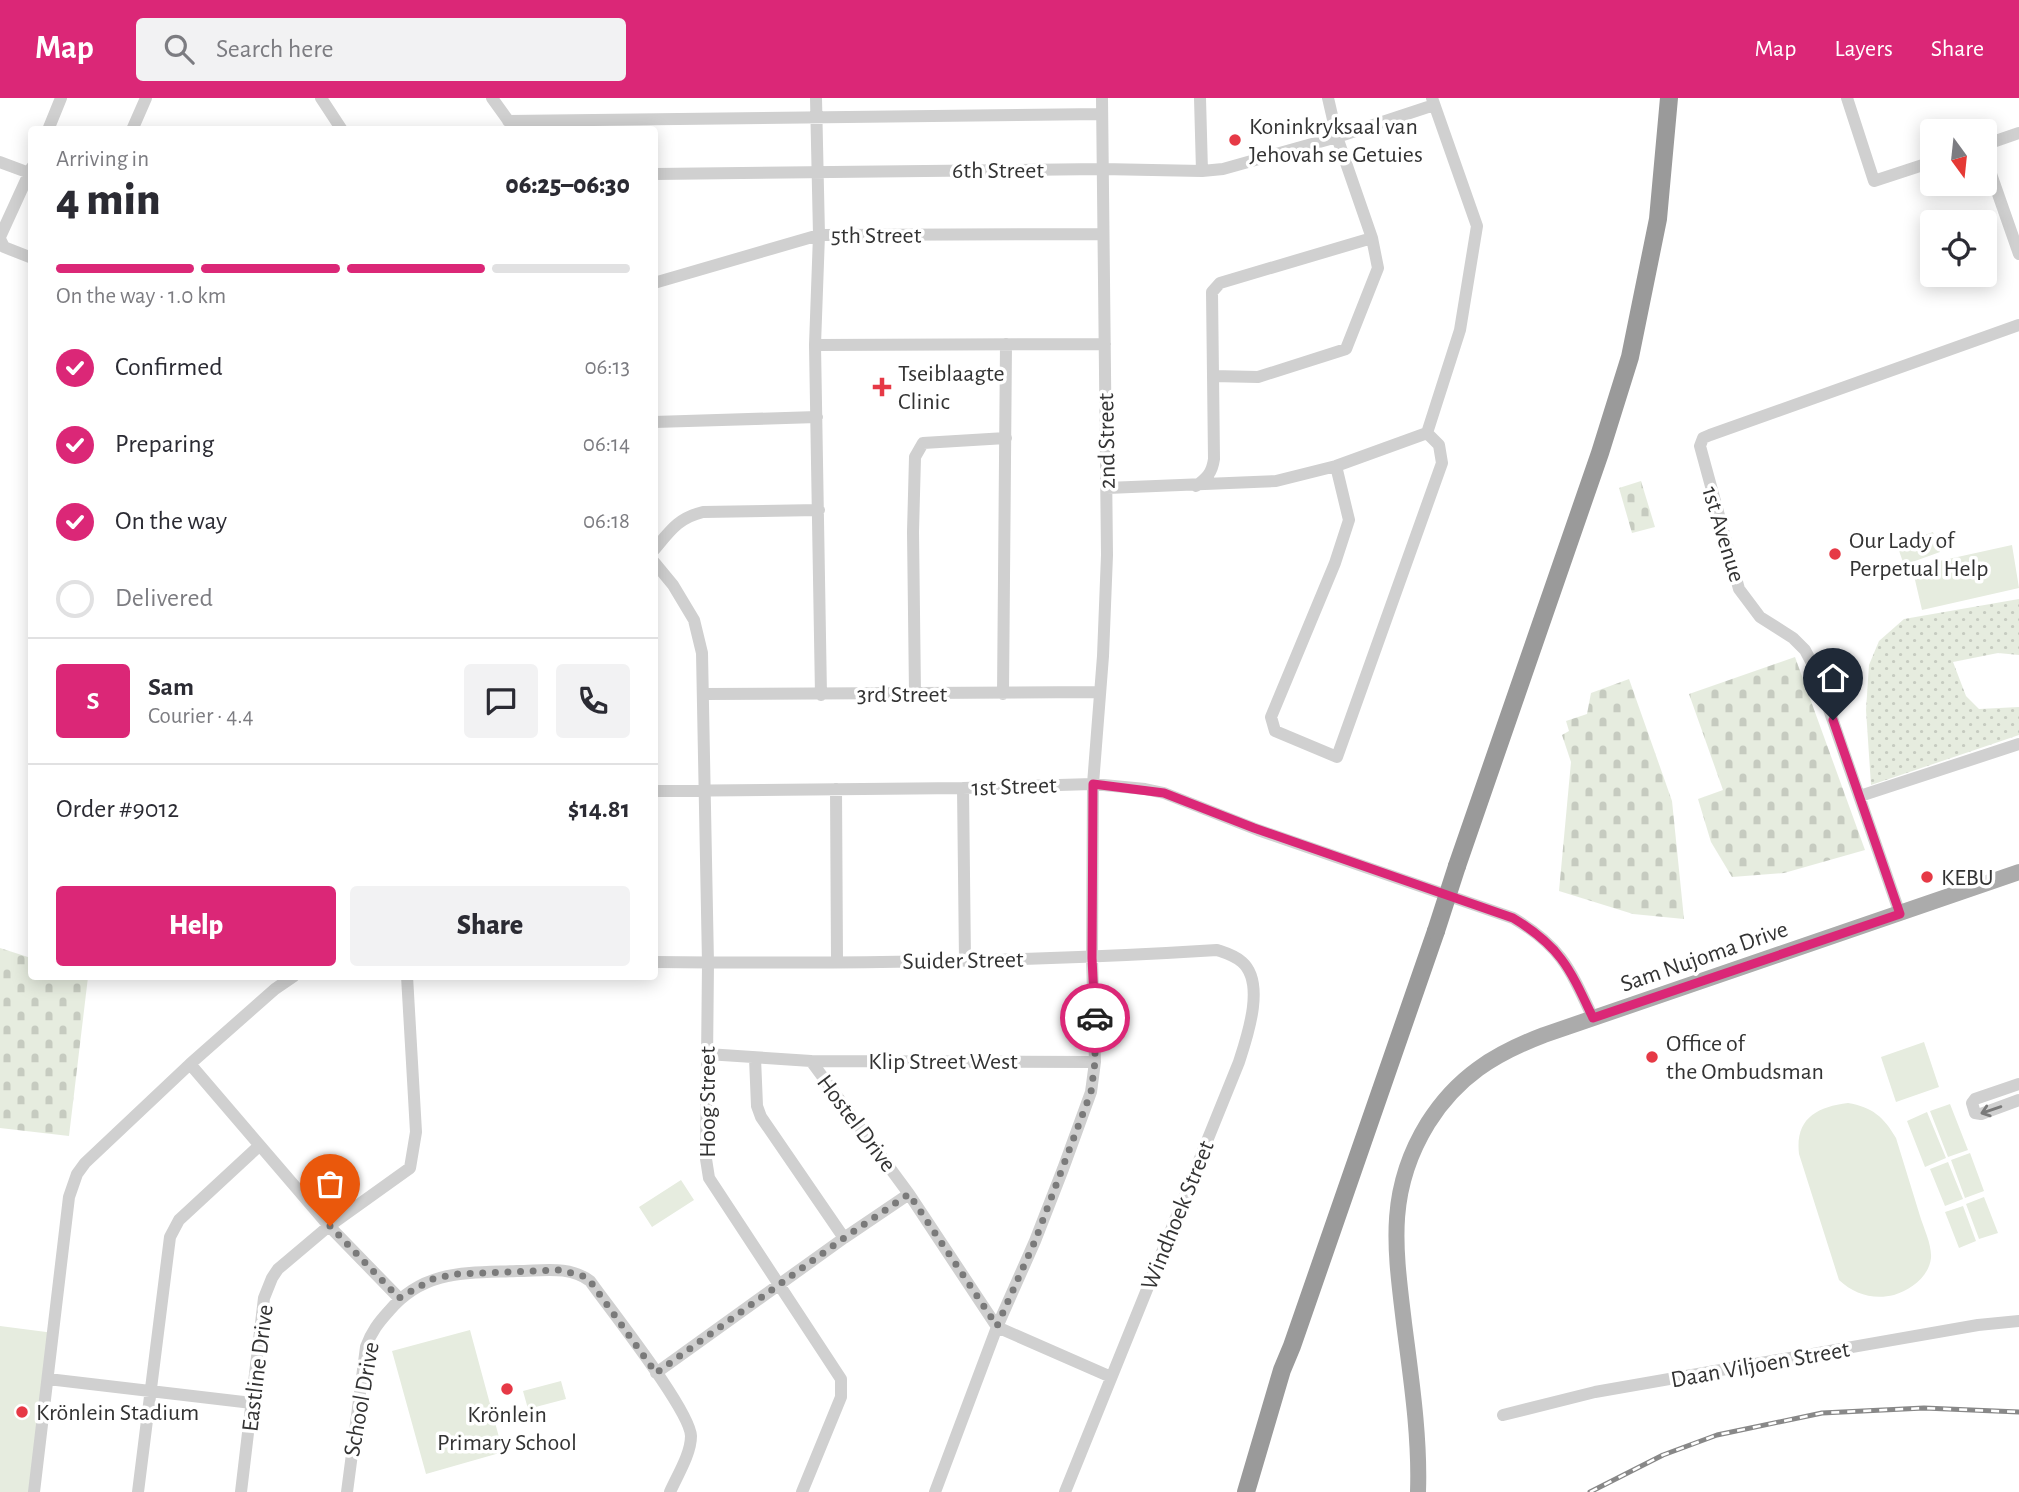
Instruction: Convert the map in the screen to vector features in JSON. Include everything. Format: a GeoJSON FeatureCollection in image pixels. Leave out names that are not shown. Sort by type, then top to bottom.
{"type":"FeatureCollection","features":[{"type":"Feature","properties":{"kind":"highway"},"geometry":{"type":"LineString","coordinates":[[1246,1492],[1282,1370],[1596,466],[1630,357],[1658,219],[1669,98]]}},
{"type":"Feature","properties":{"kind":"highway"},"geometry":{"type":"LineString","coordinates":[[1252,1492],[1292,1346]]}},
{"type":"Feature","properties":{"kind":"main road","name":"Sam Nujoma Drive"},"geometry":{"type":"LineString","coordinates":[[1419,1492],[1413,1404],[1396,1254],[1399,1196],[1406,1165],[1437,1109],[1478,1068],[1522,1044],[2019,872]]}},
{"type":"Feature","properties":{"kind":"street"},"geometry":{"type":"LineString","coordinates":[[50,126],[61,98]]}},
{"type":"Feature","properties":{"kind":"street"},"geometry":{"type":"LineString","coordinates":[[134,126],[146,98]]}},
{"type":"Feature","properties":{"kind":"street"},"geometry":{"type":"LineString","coordinates":[[321,98],[339,126]]}},
{"type":"Feature","properties":{"kind":"street"},"geometry":{"type":"LineString","coordinates":[[492,98],[512,125],[816,116],[1102,114]]}},
{"type":"Feature","properties":{"kind":"street"},"geometry":{"type":"LineString","coordinates":[[816,98],[819,235],[815,345],[821,695]]}},
{"type":"Feature","properties":{"kind":"street","name":"2nd Street"},"geometry":{"type":"LineString","coordinates":[[934,1492],[997,1326],[1035,1241],[1068,1156],[1091,1092],[1095,1062],[1092,958],[1093,784],[1106,587],[1107,488],[1102,98]]}},
{"type":"Feature","properties":{"kind":"street"},"geometry":{"type":"LineString","coordinates":[[1200,98],[1202,171]]}},
{"type":"Feature","properties":{"kind":"street"},"geometry":{"type":"LineString","coordinates":[[1213,376],[1258,377],[1346,349],[1378,268],[1372,238],[1337,137],[1328,98]]}},
{"type":"Feature","properties":{"kind":"street"},"geometry":{"type":"LineString","coordinates":[[1847,98],[1874,181],[1920,166]]}},
{"type":"Feature","properties":{"kind":"street"},"geometry":{"type":"LineString","coordinates":[[1427,433],[1460,330],[1477,226],[1433,101]]}},
{"type":"Feature","properties":{"kind":"street","name":"6th Street"},"geometry":{"type":"LineString","coordinates":[[658,174],[1102,169],[1202,171],[1223,169],[1337,137],[1433,101]]}},
{"type":"Feature","properties":{"kind":"street"},"geometry":{"type":"LineString","coordinates":[[1997,141],[2019,133]]}},
{"type":"Feature","properties":{"kind":"street"},"geometry":{"type":"LineString","coordinates":[[0,162],[28,171]]}},
{"type":"Feature","properties":{"kind":"street"},"geometry":{"type":"LineString","coordinates":[[28,178],[0,238],[4,247],[28,256]]}},
{"type":"Feature","properties":{"kind":"street"},"geometry":{"type":"LineString","coordinates":[[1997,191],[2019,254]]}},
{"type":"Feature","properties":{"kind":"street","name":"5th Street"},"geometry":{"type":"LineString","coordinates":[[658,281],[819,235],[1104,234]]}},
{"type":"Feature","properties":{"kind":"street"},"geometry":{"type":"LineString","coordinates":[[1196,485],[1207,478],[1212,470],[1212,292],[1220,283],[1372,238]]}},
{"type":"Feature","properties":{"kind":"street","name":"1st Avenue"},"geometry":{"type":"LineString","coordinates":[[1900,914],[1815,669],[1805,650],[1793,638],[1760,617],[1740,589],[1700,446],[1703,438],[1710,435],[2019,325]]}},
{"type":"Feature","properties":{"kind":"street"},"geometry":{"type":"LineString","coordinates":[[1003,694],[1006,344]]}},
{"type":"Feature","properties":{"kind":"street"},"geometry":{"type":"LineString","coordinates":[[815,345],[1105,344]]}},
{"type":"Feature","properties":{"kind":"street"},"geometry":{"type":"LineString","coordinates":[[658,422],[817,417]]}},
{"type":"Feature","properties":{"kind":"street"},"geometry":{"type":"LineString","coordinates":[[1336,466],[1349,520],[1335,563],[1271,718],[1275,731],[1337,757],[1442,463],[1439,445],[1427,433]]}},
{"type":"Feature","properties":{"kind":"street"},"geometry":{"type":"LineString","coordinates":[[1107,488],[1276,481],[1336,466],[1427,433]]}},
{"type":"Feature","properties":{"kind":"street"},"geometry":{"type":"LineString","coordinates":[[915,694],[915,457],[923,443],[1006,438]]}},
{"type":"Feature","properties":{"kind":"street"},"geometry":{"type":"LineString","coordinates":[[658,545],[676,524],[687,516],[703,512],[819,510]]}},
{"type":"Feature","properties":{"kind":"street","name":"Hoog Street"},"geometry":{"type":"LineString","coordinates":[[658,567],[673,585],[694,620],[702,653],[708,963],[706,1160],[709,1178],[841,1379],[841,1397],[802,1492]]}},
{"type":"Feature","properties":{"kind":"street","name":"3rd Street"},"geometry":{"type":"LineString","coordinates":[[704,694],[1100,692]]}},
{"type":"Feature","properties":{"kind":"street"},"geometry":{"type":"LineString","coordinates":[[1860,796],[2019,744]]}},
{"type":"Feature","properties":{"kind":"street","name":"1st Street"},"geometry":{"type":"LineString","coordinates":[[658,790],[963,788],[1093,784],[1164,793],[1254,828],[1513,918],[1538,933],[1558,953],[1575,979],[1593,1018]]}},
{"type":"Feature","properties":{"kind":"street"},"geometry":{"type":"LineString","coordinates":[[963,788],[965,961]]}},
{"type":"Feature","properties":{"kind":"street"},"geometry":{"type":"LineString","coordinates":[[836,789],[837,961]]}},
{"type":"Feature","properties":{"kind":"street","name":"Suider Street"},"geometry":{"type":"LineString","coordinates":[[658,962],[965,961],[1092,958],[1217,950]]}},
{"type":"Feature","properties":{"kind":"street","name":"Windhoek Street"},"geometry":{"type":"LineString","coordinates":[[1065,1492],[1249,1032],[1254,996],[1252,980],[1244,964],[1217,950]]}},
{"type":"Feature","properties":{"kind":"street"},"geometry":{"type":"LineString","coordinates":[[34,1492],[72,1186],[85,1163],[190,1064],[288,980]]}},
{"type":"Feature","properties":{"kind":"street","name":"Eastline Drive"},"geometry":{"type":"LineString","coordinates":[[242,1492],[267,1289],[278,1269],[330,1226],[410,1168],[416,1132],[407,980]]}},
{"type":"Feature","properties":{"kind":"street","name":"Klip Street West"},"geometry":{"type":"LineString","coordinates":[[707,1055],[811,1061],[1095,1062]]}},
{"type":"Feature","properties":{"kind":"street"},"geometry":{"type":"LineString","coordinates":[[755,1058],[757,1106],[761,1116],[844,1238]]}},
{"type":"Feature","properties":{"kind":"street","name":"Hostel Drive"},"geometry":{"type":"LineString","coordinates":[[811,1061],[909,1194],[997,1326]]}},
{"type":"Feature","properties":{"kind":"street"},"geometry":{"type":"LineString","coordinates":[[190,1064],[330,1226],[399,1298]]}},
{"type":"Feature","properties":{"kind":"street"},"geometry":{"type":"LineString","coordinates":[[2019,1084],[1975,1099],[1972,1103],[1975,1113],[1981,1114],[2019,1100]]}},
{"type":"Feature","properties":{"kind":"street"},"geometry":{"type":"LineString","coordinates":[[138,1492],[170,1237],[179,1220],[259,1146]]}},
{"type":"Feature","properties":{"kind":"street"},"geometry":{"type":"LineString","coordinates":[[656,1373],[909,1194]]}},
{"type":"Feature","properties":{"kind":"street","name":"School Drive"},"geometry":{"type":"LineString","coordinates":[[346,1492],[366,1347],[376,1325],[399,1298],[433,1279],[455,1274],[570,1271],[590,1281],[686,1419],[691,1438],[670,1492]]}},
{"type":"Feature","properties":{"kind":"street"},"geometry":{"type":"LineString","coordinates":[[2014,1321],[2019,1309]]}},
{"type":"Feature","properties":{"kind":"street","name":"Daan Viljoen Street"},"geometry":{"type":"LineString","coordinates":[[1503,1415],[1595,1392],[2014,1321]]}},
{"type":"Feature","properties":{"kind":"street"},"geometry":{"type":"LineString","coordinates":[[997,1326],[1111,1377]]}},
{"type":"Feature","properties":{"kind":"street"},"geometry":{"type":"LineString","coordinates":[[48,1379],[252,1404]]}},
{"type":"Feature","properties":{"kind":"green space"},"geometry":{"type":"Polygon","coordinates":[[[1641,481],[1655,527],[1632,533],[1619,488],[1641,481]]]}},
{"type":"Feature","properties":{"kind":"green space"},"geometry":{"type":"Polygon","coordinates":[[[1933,532],[1940,552],[1904,565],[1897,545],[1933,532]]]}},
{"type":"Feature","properties":{"kind":"green space"},"geometry":{"type":"Polygon","coordinates":[[[2012,545],[2019,588],[1922,610],[1912,567],[2012,545]]]}},
{"type":"Feature","properties":{"kind":"green space"},"geometry":{"type":"Polygon","coordinates":[[[2019,599],[2019,655],[1998,653],[1953,662],[1966,696],[1979,709],[2019,707],[2019,735],[1871,785],[1866,710],[1869,665],[1879,641],[1904,619],[2019,599]]]}},
{"type":"Feature","properties":{"kind":"green space"},"geometry":{"type":"Polygon","coordinates":[[[1795,657],[1865,850],[1784,873],[1732,877],[1711,842],[1698,799],[1723,790],[1689,694],[1795,657]]]}},
{"type":"Feature","properties":{"kind":"green space"},"geometry":{"type":"Polygon","coordinates":[[[1629,679],[1672,801],[1684,919],[1633,914],[1559,891],[1571,762],[1562,735],[1569,731],[1566,721],[1587,714],[1591,693],[1629,679]]]}},
{"type":"Feature","properties":{"kind":"green space"},"geometry":{"type":"Polygon","coordinates":[[[0,948],[28,957],[28,980],[88,980],[69,1136],[0,1128],[0,948]]]}},
{"type":"Feature","properties":{"kind":"green space"},"geometry":{"type":"Polygon","coordinates":[[[1924,1042],[1939,1087],[1896,1102],[1881,1057],[1924,1042]]]}},
{"type":"Feature","properties":{"kind":"green space"},"geometry":{"type":"Polygon","coordinates":[[[1848,1103],[1864,1107],[1876,1114],[1896,1138],[1929,1242],[1931,1258],[1927,1271],[1912,1286],[1894,1295],[1864,1295],[1839,1280],[1799,1154],[1800,1132],[1810,1117],[1826,1108],[1848,1103]]]}},
{"type":"Feature","properties":{"kind":"green space"},"geometry":{"type":"Polygon","coordinates":[[[1950,1104],[1968,1150],[1948,1157],[1930,1111],[1950,1104]]]}},
{"type":"Feature","properties":{"kind":"green space"},"geometry":{"type":"Polygon","coordinates":[[[1927,1112],[1946,1158],[1925,1167],[1907,1121],[1927,1112]]]}},
{"type":"Feature","properties":{"kind":"green space"},"geometry":{"type":"Polygon","coordinates":[[[1970,1153],[1984,1191],[1965,1198],[1951,1160],[1970,1153]]]}},
{"type":"Feature","properties":{"kind":"green space"},"geometry":{"type":"Polygon","coordinates":[[[1948,1162],[1963,1199],[1945,1206],[1930,1169],[1948,1162]]]}},
{"type":"Feature","properties":{"kind":"green space"},"geometry":{"type":"Polygon","coordinates":[[[681,1180],[694,1200],[652,1227],[639,1207],[681,1180]]]}},
{"type":"Feature","properties":{"kind":"green space"},"geometry":{"type":"Polygon","coordinates":[[[1984,1197],[1998,1233],[1979,1239],[1966,1204],[1984,1197]]]}},
{"type":"Feature","properties":{"kind":"green space"},"geometry":{"type":"Polygon","coordinates":[[[1963,1206],[1976,1241],[1959,1248],[1945,1212],[1963,1206]]]}},
{"type":"Feature","properties":{"kind":"green space","name":"Krönlein Stadium"},"geometry":{"type":"Polygon","coordinates":[[[0,1326],[54,1333],[34,1492],[0,1492],[0,1326]]]}},
{"type":"Feature","properties":{"kind":"green space"},"geometry":{"type":"Polygon","coordinates":[[[470,1330],[503,1452],[426,1474],[392,1351],[470,1330]]]}},
{"type":"Feature","properties":{"kind":"green space"},"geometry":{"type":"Polygon","coordinates":[[[561,1381],[566,1399],[528,1409],[523,1391],[561,1381]]]}},
{"type":"Feature","properties":{"kind":"railway"},"geometry":{"type":"LineString","coordinates":[[1590,1492],[1663,1455],[1717,1435],[1822,1413],[1924,1408],[2019,1412]]}},
{"type":"Feature","properties":{"kind":"way so far"},"geometry":{"type":"LineString","coordinates":[[330,1226],[399,1298],[423,1283],[445,1275],[560,1270],[583,1276],[590,1281],[656,1373],[909,1194],[997,1326],[1035,1241],[1091,1092],[1095,1062],[1095,1018]]}},
{"type":"Feature","properties":{"kind":"place","name":"Koninkryksaal van Jehovah se Getuies"},"geometry":{"type":"Point","coordinates":[1235,140]}},
{"type":"Feature","properties":{"kind":"place","name":"Tseiblaagte Clinic"},"geometry":{"type":"Point","coordinates":[882,387]}},
{"type":"Feature","properties":{"kind":"place","name":"Our Lady of Perpetual Help"},"geometry":{"type":"Point","coordinates":[1835,554]}},
{"type":"Feature","properties":{"kind":"place","name":"KEBU"},"geometry":{"type":"Point","coordinates":[1927,877]}},
{"type":"Feature","properties":{"kind":"place","name":"Office of the Ombudsman"},"geometry":{"type":"Point","coordinates":[1652,1057]}},
{"type":"Feature","properties":{"kind":"place","name":"Krönlein Primary School"},"geometry":{"type":"Point","coordinates":[507,1389]}},
{"type":"Feature","properties":{"kind":"place","name":"Krönlein Stadium"},"geometry":{"type":"Point","coordinates":[22,1412]}},
{"type":"Feature","properties":{"kind":"route"},"geometry":{"type":"LineString","coordinates":[[1095,1018],[1092,958],[1093,784],[1164,793],[1254,828],[1513,918],[1538,933],[1558,953],[1575,979],[1593,1018],[1900,914],[1833,720]]}}]}
